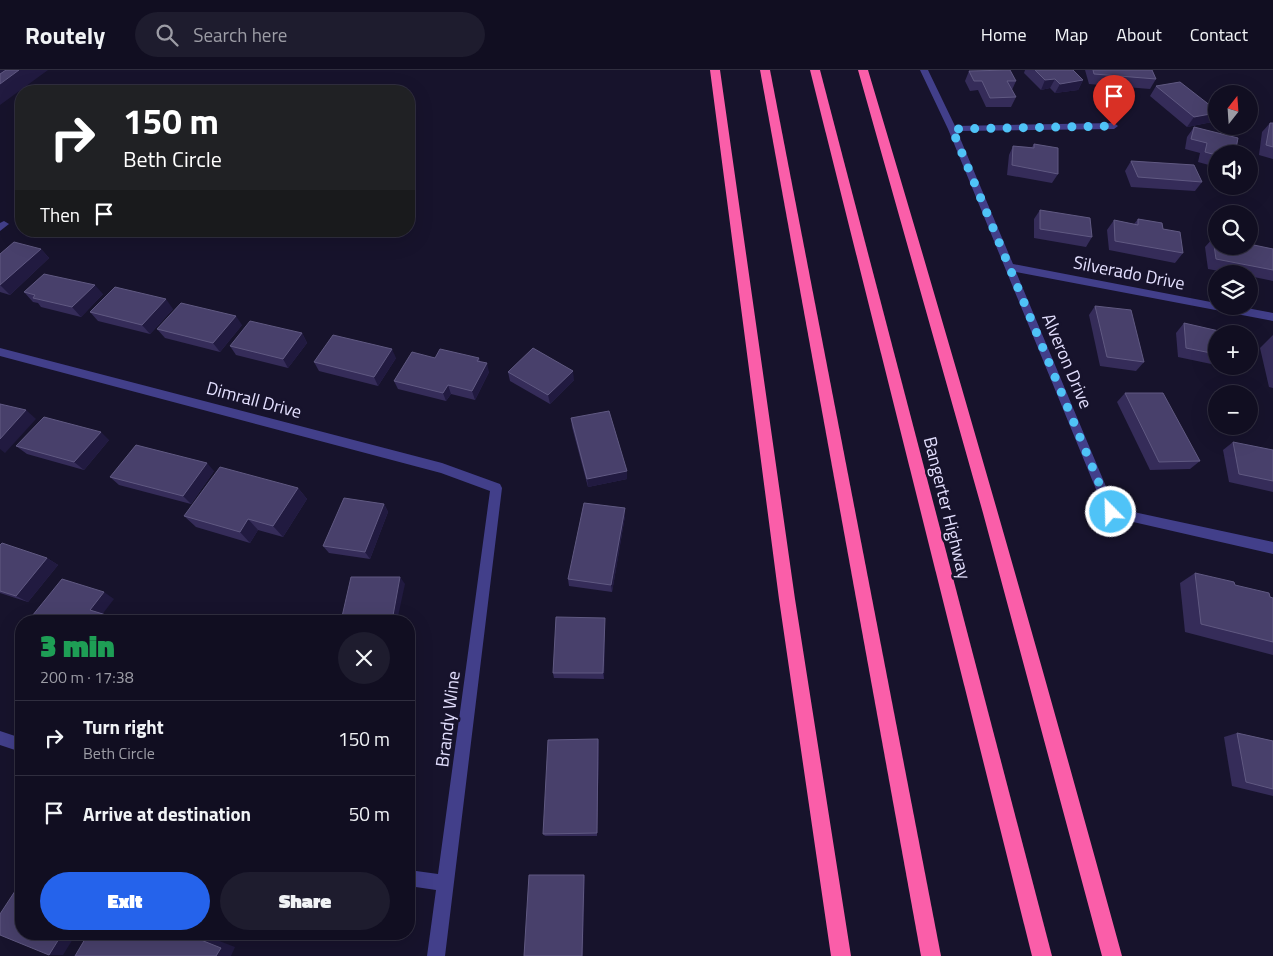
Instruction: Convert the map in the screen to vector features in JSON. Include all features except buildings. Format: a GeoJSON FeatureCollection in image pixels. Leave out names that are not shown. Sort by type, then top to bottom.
{"type":"FeatureCollection","features":[{"type":"Feature","properties":{"kind":"highway"},"geometry":{"type":"LineString","coordinates":[[715,70],[787,599],[841,956]]}},
{"type":"Feature","properties":{"kind":"highway"},"geometry":{"type":"LineString","coordinates":[[765,70],[931,956]]}},
{"type":"Feature","properties":{"kind":"highway","name":"Bangerter Highway"},"geometry":{"type":"LineString","coordinates":[[815,70],[1042,956]]}},
{"type":"Feature","properties":{"kind":"highway"},"geometry":{"type":"LineString","coordinates":[[864,70],[1035,667],[1112,956]]}},
{"type":"Feature","properties":{"kind":"street","name":"Alveron Drive"},"geometry":{"type":"LineString","coordinates":[[924,70],[952,129],[1111,512],[1273,548]]}},
{"type":"Feature","properties":{"kind":"street"},"geometry":{"type":"LineString","coordinates":[[952,129],[1114,126]]}},
{"type":"Feature","properties":{"kind":"street","name":"Silverado Drive"},"geometry":{"type":"LineString","coordinates":[[1009,267],[1273,317]]}},
{"type":"Feature","properties":{"kind":"street","name":"Dimrall Drive"},"geometry":{"type":"LineString","coordinates":[[0,352],[442,468],[496,488]]}},
{"type":"Feature","properties":{"kind":"street","name":"Brandy Wine"},"geometry":{"type":"LineString","coordinates":[[436,956],[496,488]]}},
{"type":"Feature","properties":{"kind":"street"},"geometry":{"type":"LineString","coordinates":[[0,738],[15,743]]}},
{"type":"Feature","properties":{"kind":"street"},"geometry":{"type":"LineString","coordinates":[[415,879],[445,883]]}},
{"type":"Feature","properties":{"kind":"route"},"geometry":{"type":"LineString","coordinates":[[1111,512],[952,129],[1114,126]]}}]}
